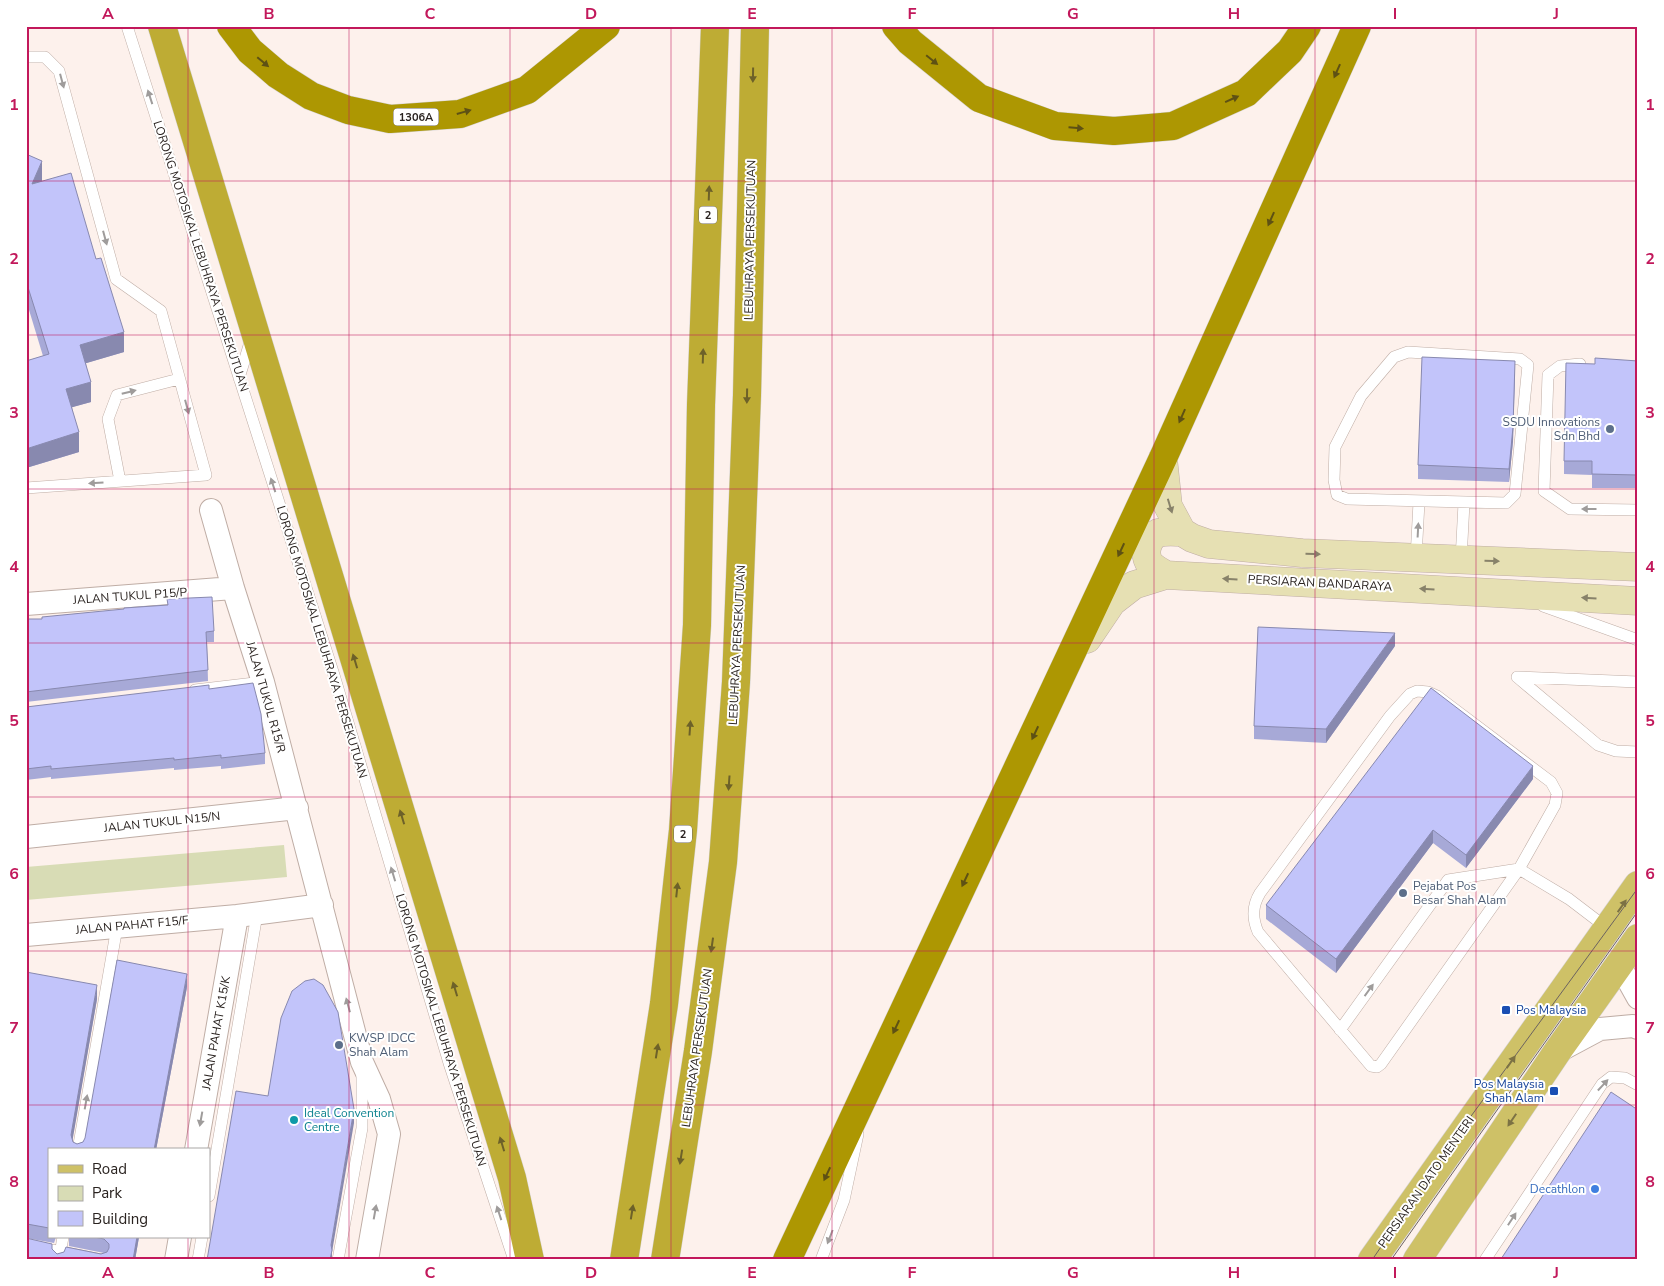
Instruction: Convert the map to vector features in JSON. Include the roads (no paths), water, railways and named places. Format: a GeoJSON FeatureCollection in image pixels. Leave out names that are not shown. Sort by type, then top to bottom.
{"type":"FeatureCollection","features":[{"type":"Feature","properties":{"kind":"highway"},"geometry":{"type":"LineString","coordinates":[[162,26],[512,1178],[530,1260]]}},
{"type":"Feature","properties":{"kind":"highway","name":"1306A"},"geometry":{"type":"LineString","coordinates":[[231,26],[250,51],[278,75],[311,96],[348,110],[390,119],[460,114],[527,90],[606,26]]}},
{"type":"Feature","properties":{"kind":"highway","name":"2"},"geometry":{"type":"LineString","coordinates":[[624,1260],[664,1004],[684,830],[697,625],[701,404],[715,26]]}},
{"type":"Feature","properties":{"kind":"highway","name":"LEBUHRAYA PERSEKUTUAN"},"geometry":{"type":"LineString","coordinates":[[665,1260],[696,1060],[723,862],[736,682],[747,395],[754,26]]}},
{"type":"Feature","properties":{"kind":"highway"},"geometry":{"type":"LineString","coordinates":[[896,26],[910,42],[979,98],[1055,126],[1114,131],[1173,126],[1246,93],[1290,51],[1307,26]]}},
{"type":"Feature","properties":{"kind":"highway"},"geometry":{"type":"LineString","coordinates":[[787,1260],[866,1088],[1164,458],[1357,26]]}},
{"type":"Feature","properties":{"kind":"main road"},"geometry":{"type":"LineString","coordinates":[[1164,458],[1168,506],[1182,532],[1209,544],[1302,553],[1638,567]]}},
{"type":"Feature","properties":{"kind":"main road"},"geometry":{"type":"LineString","coordinates":[[1166,575],[1154,568],[1148,561],[1148,544],[1152,537],[1160,533],[1182,532]]}},
{"type":"Feature","properties":{"kind":"main road","name":"PERSIARAN BANDARAYA"},"geometry":{"type":"LineString","coordinates":[[1056,689],[1112,602],[1134,585],[1166,575],[1638,601]]}},
{"type":"Feature","properties":{"kind":"main road","name":"PERSIARAN DATO MENTERI"},"geometry":{"type":"LineString","coordinates":[[1372,1260],[1638,885]]}},
{"type":"Feature","properties":{"kind":"main road"},"geometry":{"type":"LineString","coordinates":[[1418,1260],[1557,1052],[1638,938]]}},
{"type":"Feature","properties":{"kind":"street","name":"JALAN TUKUL R15/R"},"geometry":{"type":"LineString","coordinates":[[212,510],[233,588],[263,682],[362,1062],[379,1099],[390,1134],[367,1260]]}},
{"type":"Feature","properties":{"kind":"street","name":"JALAN TUKUL P15/P"},"geometry":{"type":"LineString","coordinates":[[26,604],[233,588]]}},
{"type":"Feature","properties":{"kind":"street","name":"JALAN TUKUL N15/N"},"geometry":{"type":"LineString","coordinates":[[26,836],[297,808]]}},
{"type":"Feature","properties":{"kind":"street","name":"JALAN PAHAT F15/F"},"geometry":{"type":"LineString","coordinates":[[26,935],[247,915],[322,905]]}},
{"type":"Feature","properties":{"kind":"street","name":"JALAN PAHAT K15/K"},"geometry":{"type":"LineString","coordinates":[[196,1148],[247,915]]}},
{"type":"Feature","properties":{"kind":"street"},"geometry":{"type":"LineString","coordinates":[[1619,964],[1638,998]]}},
{"type":"Feature","properties":{"kind":"street"},"geometry":{"type":"LineString","coordinates":[[1557,1052],[1600,1029],[1633,1026],[1638,1028]]}},
{"type":"Feature","properties":{"kind":"street"},"geometry":{"type":"LineString","coordinates":[[176,1260],[180,1238]]}},
{"type":"Feature","properties":{"kind":"lane","name":"LORONG MOTOSIKAL LEBUHRAYA PERSEKUTUAN"},"geometry":{"type":"LineString","coordinates":[[127,26],[334,674],[449,1063],[514,1260]]}},
{"type":"Feature","properties":{"kind":"lane"},"geometry":{"type":"LineString","coordinates":[[26,57],[45,57],[59,71],[116,279],[161,311],[206,475],[26,488]]}},
{"type":"Feature","properties":{"kind":"lane"},"geometry":{"type":"LineString","coordinates":[[239,378],[254,331]]}},
{"type":"Feature","properties":{"kind":"lane"},"geometry":{"type":"LineString","coordinates":[[1408,352],[1520,359],[1528,365],[1515,494],[1506,504],[1419,502],[1347,499],[1337,494],[1334,480],[1335,447],[1361,396],[1394,357],[1408,352]]}},
{"type":"Feature","properties":{"kind":"lane"},"geometry":{"type":"LineString","coordinates":[[1592,364],[1574,363],[1560,366],[1548,375],[1544,491],[1570,509],[1638,510]]}},
{"type":"Feature","properties":{"kind":"lane"},"geometry":{"type":"LineString","coordinates":[[120,481],[108,419],[117,395],[180,379]]}},
{"type":"Feature","properties":{"kind":"lane"},"geometry":{"type":"LineString","coordinates":[[1416,558],[1419,502]]}},
{"type":"Feature","properties":{"kind":"lane"},"geometry":{"type":"LineString","coordinates":[[1460,560],[1464,503]]}},
{"type":"Feature","properties":{"kind":"lane"},"geometry":{"type":"LineString","coordinates":[[1510,594],[1638,640]]}},
{"type":"Feature","properties":{"kind":"lane"},"geometry":{"type":"LineString","coordinates":[[1638,682],[1517,677],[1598,745],[1616,751],[1638,752]]}},
{"type":"Feature","properties":{"kind":"lane"},"geometry":{"type":"LineString","coordinates":[[184,691],[263,682]]}},
{"type":"Feature","properties":{"kind":"lane"},"geometry":{"type":"LineString","coordinates":[[1417,691],[1428,692],[1437,696],[1551,782],[1557,793],[1555,805],[1519,869],[1377,1068],[1371,1066],[1340,1030],[1258,932],[1254,922],[1255,901],[1390,716],[1410,694],[1417,691]]}},
{"type":"Feature","properties":{"kind":"lane"},"geometry":{"type":"LineString","coordinates":[[1340,1030],[1448,880],[1519,869],[1569,899],[1607,928]]}},
{"type":"Feature","properties":{"kind":"lane"},"geometry":{"type":"LineString","coordinates":[[210,1189],[247,915]]}},
{"type":"Feature","properties":{"kind":"lane"},"geometry":{"type":"LineString","coordinates":[[78,1148],[117,927]]}},
{"type":"Feature","properties":{"kind":"lane"},"geometry":{"type":"LineString","coordinates":[[338,1260],[362,1128],[362,1062]]}},
{"type":"Feature","properties":{"kind":"lane"},"geometry":{"type":"LineString","coordinates":[[1485,1260],[1602,1084],[1611,1077],[1625,1078],[1638,1085]]}},
{"type":"Feature","properties":{"kind":"lane"},"geometry":{"type":"LineString","coordinates":[[821,1260],[844,1200],[866,1088]]}},
{"type":"Feature","properties":{"kind":"lane"},"geometry":{"type":"LineString","coordinates":[[59,1256],[63,1238]]}},
{"type":"Feature","properties":{"kind":"lane"},"geometry":{"type":"LineString","coordinates":[[198,1260],[202,1238]]}},
{"type":"Feature","properties":{"kind":"lane"},"geometry":{"type":"LineString","coordinates":[[26,1245],[59,1256],[102,1260]]}},
{"type":"Feature","properties":{"kind":"tram line"},"geometry":{"type":"LineString","coordinates":[[1372,1260],[1466,1123],[1638,888]]}},
{"type":"Feature","properties":{"kind":"tram line"},"geometry":{"type":"LineString","coordinates":[[1391,1260],[1638,911]]}},
{"type":"Feature","properties":{"kind":"place","name":"SSDU Innovations Sdn Bhd"},"geometry":{"type":"Point","coordinates":[1610,429]}},
{"type":"Feature","properties":{"kind":"place","name":"Pejabat Pos Besar Shah Alam"},"geometry":{"type":"Point","coordinates":[1403,893]}},
{"type":"Feature","properties":{"kind":"place","name":"Pos Malaysia"},"geometry":{"type":"Point","coordinates":[1506,1010]}},
{"type":"Feature","properties":{"kind":"place","name":"KWSP IDCC Shah Alam"},"geometry":{"type":"Point","coordinates":[339,1045]}},
{"type":"Feature","properties":{"kind":"place","name":"Pos Malaysia Shah Alam"},"geometry":{"type":"Point","coordinates":[1554,1091]}},
{"type":"Feature","properties":{"kind":"place","name":"Ideal Convention Centre"},"geometry":{"type":"Point","coordinates":[294,1120]}},
{"type":"Feature","properties":{"kind":"place","name":"Decathlon"},"geometry":{"type":"Point","coordinates":[1595,1189]}}]}
